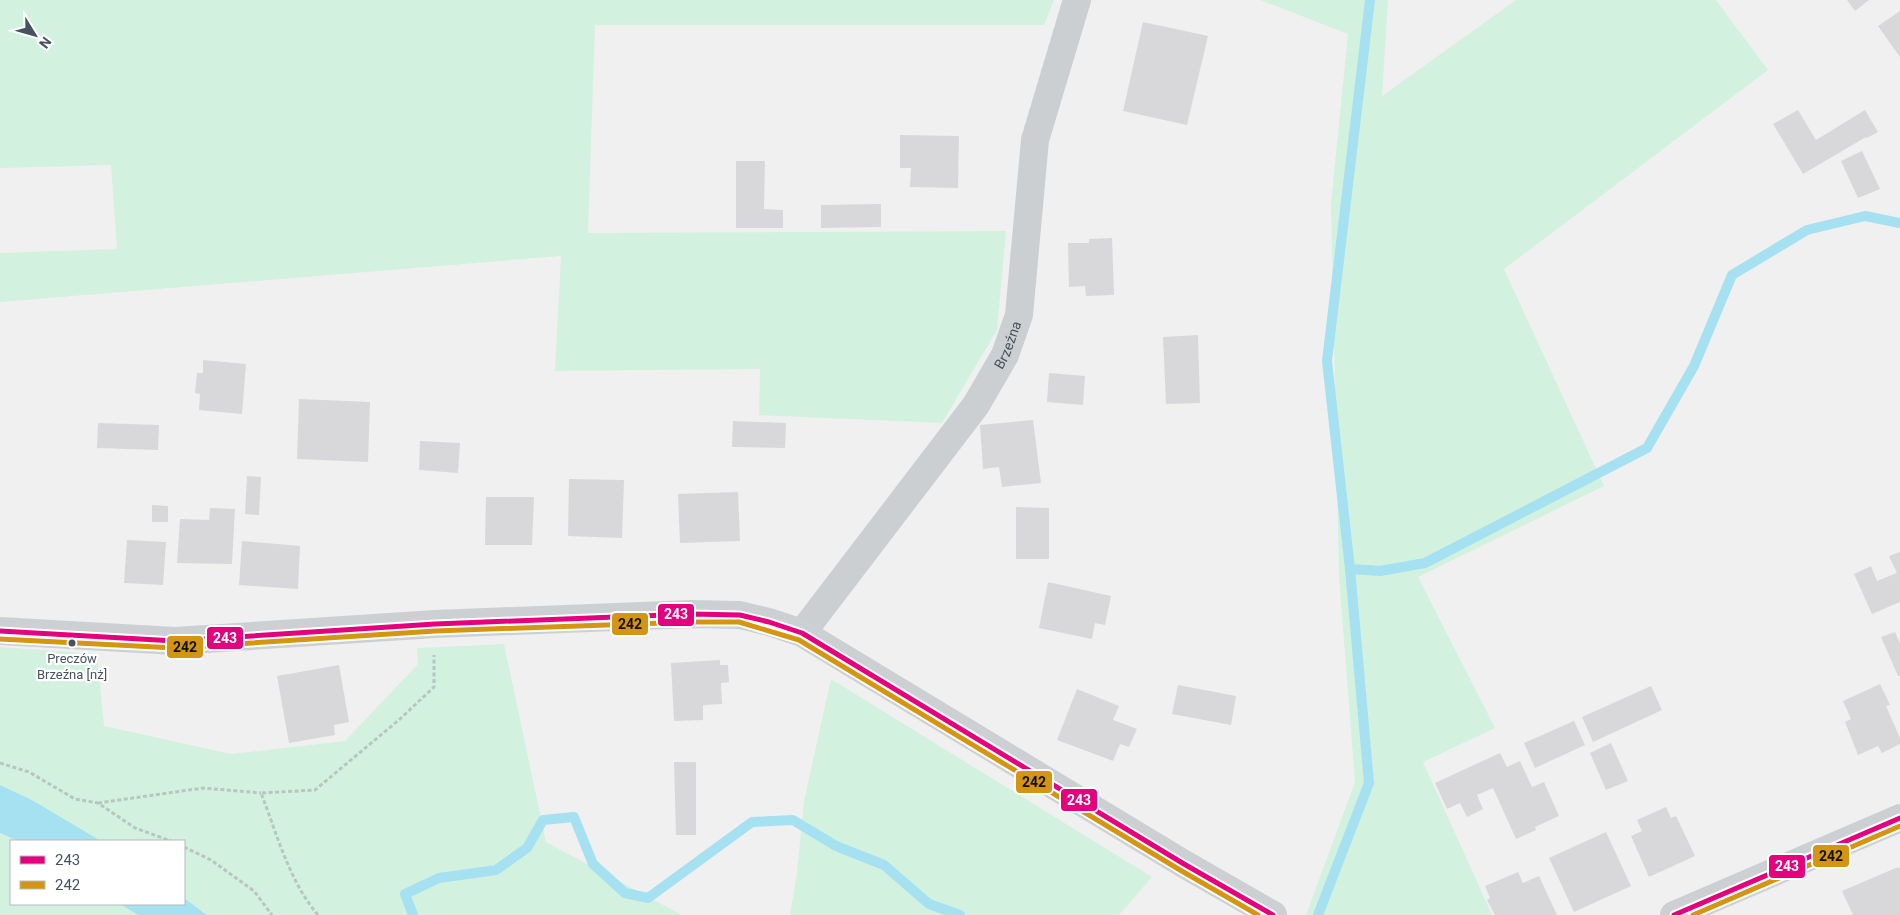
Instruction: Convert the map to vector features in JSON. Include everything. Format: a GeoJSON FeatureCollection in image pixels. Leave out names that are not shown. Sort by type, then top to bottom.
{"type":"FeatureCollection","features":[{"type":"Feature","properties":{"kind":"street","name":"Brzeźna"},"geometry":{"type":"LineString","coordinates":[[802,633],[976,405],[1005,355],[1019,315],[1035,140],[1077,0]]}},
{"type":"Feature","properties":{"kind":"street"},"geometry":{"type":"LineString","coordinates":[[0,631],[175,641],[435,624],[691,614],[740,615],[802,633],[1168,854],[1273,915]]}},
{"type":"Feature","properties":{"kind":"street"},"geometry":{"type":"LineString","coordinates":[[1674,915],[1900,818]]}},
{"type":"Feature","properties":{"kind":"path"},"geometry":{"type":"LineString","coordinates":[[0,763],[29,772],[75,799],[98,803],[203,788],[261,793],[315,790],[400,719],[434,687],[435,624]]}},
{"type":"Feature","properties":{"kind":"path"},"geometry":{"type":"LineString","coordinates":[[261,793],[284,854],[304,899],[318,915]]}},
{"type":"Feature","properties":{"kind":"path"},"geometry":{"type":"LineString","coordinates":[[98,803],[135,828],[168,840]]}},
{"type":"Feature","properties":{"kind":"path"},"geometry":{"type":"LineString","coordinates":[[185,847],[211,860],[254,891],[272,915]]}},
{"type":"Feature","properties":{"kind":"green space"},"geometry":{"type":"Polygon","coordinates":[[[0,0],[1054,0],[1044,25],[595,25],[588,233],[1006,231],[997,330],[942,423],[759,415],[760,369],[555,371],[561,256],[0,302],[0,253],[117,249],[111,165],[0,168],[0,0]]]}},
{"type":"Feature","properties":{"kind":"green space"},"geometry":{"type":"Polygon","coordinates":[[[1260,0],[1388,0],[1382,96],[1516,0],[1716,0],[1768,70],[1504,269],[1604,486],[1418,577],[1495,728],[1423,762],[1492,915],[1306,915],[1355,782],[1339,577],[1331,203],[1348,34],[1260,0]]]}},
{"type":"Feature","properties":{"kind":"green space"},"geometry":{"type":"Polygon","coordinates":[[[504,644],[546,842],[682,915],[207,915],[185,899],[185,840],[99,840],[32,800],[0,785],[0,647],[97,654],[104,726],[231,754],[345,741],[418,664],[417,648],[504,644]]]}},
{"type":"Feature","properties":{"kind":"green space"},"geometry":{"type":"Polygon","coordinates":[[[831,679],[1152,877],[1119,915],[790,915],[797,873],[804,801],[831,679]]]}},
{"type":"Feature","properties":{"kind":"green space"},"geometry":{"type":"Polygon","coordinates":[[[0,833],[16,840],[10,840],[10,905],[122,905],[138,915],[0,915],[0,833]]]}},
{"type":"Feature","properties":{"kind":"water"},"geometry":{"type":"Polygon","coordinates":[[[0,785],[32,800],[99,840],[16,840],[0,833],[0,785]]]}},
{"type":"Feature","properties":{"kind":"water"},"geometry":{"type":"Polygon","coordinates":[[[185,899],[207,915],[138,915],[122,905],[185,905],[185,899]]]}},
{"type":"Feature","properties":{"kind":"building"},"geometry":{"type":"Polygon","coordinates":[[[1847,0],[1869,0],[1855,11],[1847,0]]]}},
{"type":"Feature","properties":{"kind":"building"},"geometry":{"type":"Polygon","coordinates":[[[1900,11],[1900,57],[1878,26],[1900,11]]]}},
{"type":"Feature","properties":{"kind":"building"},"geometry":{"type":"Polygon","coordinates":[[[1143,22],[1208,36],[1187,125],[1123,111],[1143,22]]]}},
{"type":"Feature","properties":{"kind":"building"},"geometry":{"type":"Polygon","coordinates":[[[1798,110],[1816,140],[1865,110],[1878,132],[1866,137],[1803,174],[1773,124],[1798,110]]]}},
{"type":"Feature","properties":{"kind":"building"},"geometry":{"type":"Polygon","coordinates":[[[900,135],[959,136],[958,188],[910,187],[911,168],[900,168],[900,135]]]}},
{"type":"Feature","properties":{"kind":"building"},"geometry":{"type":"Polygon","coordinates":[[[1862,151],[1880,189],[1858,198],[1841,161],[1862,151]]]}},
{"type":"Feature","properties":{"kind":"building"},"geometry":{"type":"Polygon","coordinates":[[[736,161],[765,161],[764,209],[783,210],[783,228],[736,228],[736,161]]]}},
{"type":"Feature","properties":{"kind":"building"},"geometry":{"type":"Polygon","coordinates":[[[881,204],[881,227],[821,228],[821,205],[881,204]]]}},
{"type":"Feature","properties":{"kind":"building"},"geometry":{"type":"Polygon","coordinates":[[[1112,238],[1114,295],[1086,296],[1085,286],[1069,287],[1068,243],[1089,243],[1089,239],[1112,238]]]}},
{"type":"Feature","properties":{"kind":"building"},"geometry":{"type":"Polygon","coordinates":[[[1198,335],[1200,403],[1166,404],[1163,337],[1198,335]]]}},
{"type":"Feature","properties":{"kind":"building"},"geometry":{"type":"Polygon","coordinates":[[[203,360],[246,364],[242,414],[199,410],[200,394],[195,393],[197,373],[203,373],[203,360]]]}},
{"type":"Feature","properties":{"kind":"building"},"geometry":{"type":"Polygon","coordinates":[[[1049,373],[1085,376],[1083,405],[1047,402],[1049,373]]]}},
{"type":"Feature","properties":{"kind":"building"},"geometry":{"type":"Polygon","coordinates":[[[299,399],[370,402],[368,462],[297,459],[299,399]]]}},
{"type":"Feature","properties":{"kind":"building"},"geometry":{"type":"Polygon","coordinates":[[[1033,420],[1041,483],[1002,487],[999,467],[983,469],[980,425],[1033,420]]]}},
{"type":"Feature","properties":{"kind":"building"},"geometry":{"type":"Polygon","coordinates":[[[733,421],[786,423],[785,448],[732,447],[733,421]]]}},
{"type":"Feature","properties":{"kind":"building"},"geometry":{"type":"Polygon","coordinates":[[[98,423],[159,425],[158,450],[97,448],[98,423]]]}},
{"type":"Feature","properties":{"kind":"building"},"geometry":{"type":"Polygon","coordinates":[[[420,441],[460,443],[458,473],[419,470],[420,441]]]}},
{"type":"Feature","properties":{"kind":"building"},"geometry":{"type":"Polygon","coordinates":[[[247,476],[261,477],[259,515],[245,514],[247,476]]]}},
{"type":"Feature","properties":{"kind":"building"},"geometry":{"type":"Polygon","coordinates":[[[569,479],[624,480],[622,538],[568,536],[569,479]]]}},
{"type":"Feature","properties":{"kind":"building"},"geometry":{"type":"Polygon","coordinates":[[[738,492],[740,541],[680,543],[678,494],[738,492]]]}},
{"type":"Feature","properties":{"kind":"building"},"geometry":{"type":"Polygon","coordinates":[[[486,497],[534,497],[532,545],[485,545],[486,497]]]}},
{"type":"Feature","properties":{"kind":"building"},"geometry":{"type":"Polygon","coordinates":[[[152,505],[168,506],[168,522],[152,522],[152,505]]]}},
{"type":"Feature","properties":{"kind":"building"},"geometry":{"type":"Polygon","coordinates":[[[1016,507],[1049,508],[1049,559],[1016,559],[1016,507]]]}},
{"type":"Feature","properties":{"kind":"building"},"geometry":{"type":"Polygon","coordinates":[[[210,508],[235,509],[232,564],[177,563],[180,519],[209,520],[210,508]]]}},
{"type":"Feature","properties":{"kind":"building"},"geometry":{"type":"Polygon","coordinates":[[[127,540],[166,542],[163,585],[124,583],[127,540]]]}},
{"type":"Feature","properties":{"kind":"building"},"geometry":{"type":"Polygon","coordinates":[[[242,541],[300,546],[298,589],[239,585],[242,541]]]}},
{"type":"Feature","properties":{"kind":"building"},"geometry":{"type":"Polygon","coordinates":[[[1900,552],[1900,602],[1872,614],[1854,574],[1871,566],[1877,581],[1897,573],[1889,556],[1900,552]]]}},
{"type":"Feature","properties":{"kind":"building"},"geometry":{"type":"Polygon","coordinates":[[[1048,582],[1111,596],[1105,625],[1095,623],[1092,639],[1039,628],[1048,582]]]}},
{"type":"Feature","properties":{"kind":"building"},"geometry":{"type":"Polygon","coordinates":[[[1895,632],[1900,643],[1900,676],[1898,676],[1881,637],[1895,632]]]}},
{"type":"Feature","properties":{"kind":"building"},"geometry":{"type":"Polygon","coordinates":[[[720,660],[720,665],[728,665],[729,682],[721,683],[722,704],[703,705],[703,720],[674,721],[671,663],[720,660]]]}},
{"type":"Feature","properties":{"kind":"building"},"geometry":{"type":"Polygon","coordinates":[[[339,665],[349,722],[334,725],[335,735],[289,743],[277,676],[339,665]]]}},
{"type":"Feature","properties":{"kind":"building"},"geometry":{"type":"Polygon","coordinates":[[[1880,684],[1890,705],[1886,706],[1900,738],[1900,744],[1882,753],[1878,746],[1858,755],[1845,722],[1851,719],[1843,701],[1880,684]]]}},
{"type":"Feature","properties":{"kind":"building"},"geometry":{"type":"Polygon","coordinates":[[[1178,685],[1236,696],[1231,725],[1172,714],[1178,685]]]}},
{"type":"Feature","properties":{"kind":"building"},"geometry":{"type":"Polygon","coordinates":[[[1651,686],[1662,710],[1593,742],[1582,717],[1651,686]]]}},
{"type":"Feature","properties":{"kind":"building"},"geometry":{"type":"Polygon","coordinates":[[[1077,689],[1119,706],[1113,720],[1137,729],[1129,747],[1120,744],[1113,761],[1057,740],[1077,689]]]}},
{"type":"Feature","properties":{"kind":"building"},"geometry":{"type":"Polygon","coordinates":[[[1574,721],[1585,745],[1535,768],[1524,743],[1574,721]]]}},
{"type":"Feature","properties":{"kind":"building"},"geometry":{"type":"Polygon","coordinates":[[[1611,743],[1628,781],[1606,790],[1590,753],[1611,743]]]}},
{"type":"Feature","properties":{"kind":"building"},"geometry":{"type":"Polygon","coordinates":[[[1500,753],[1507,767],[1520,761],[1532,787],[1544,782],[1559,816],[1535,827],[1536,830],[1516,839],[1493,788],[1477,795],[1483,809],[1467,817],[1460,803],[1447,809],[1435,783],[1500,753]]]}},
{"type":"Feature","properties":{"kind":"building"},"geometry":{"type":"Polygon","coordinates":[[[674,762],[696,762],[696,835],[676,835],[674,762]]]}},
{"type":"Feature","properties":{"kind":"building"},"geometry":{"type":"Polygon","coordinates":[[[1666,807],[1671,818],[1676,816],[1695,856],[1649,877],[1631,836],[1642,831],[1637,820],[1666,807]]]}},
{"type":"Feature","properties":{"kind":"building"},"geometry":{"type":"Polygon","coordinates":[[[1606,832],[1631,886],[1574,912],[1549,858],[1606,832]]]}},
{"type":"Feature","properties":{"kind":"building"},"geometry":{"type":"Polygon","coordinates":[[[1898,867],[1900,868],[1900,915],[1853,915],[1842,891],[1898,867]]]}},
{"type":"Feature","properties":{"kind":"building"},"geometry":{"type":"Polygon","coordinates":[[[1518,872],[1523,883],[1539,876],[1557,915],[1495,915],[1487,900],[1490,898],[1485,886],[1518,872]]]}},
{"type":"Feature","properties":{"kind":"waterway"},"geometry":{"type":"LineString","coordinates":[[1318,915],[1369,783],[1350,569],[1327,361],[1370,0]]}},
{"type":"Feature","properties":{"kind":"waterway"},"geometry":{"type":"LineString","coordinates":[[1350,569],[1380,571],[1425,563],[1647,448],[1694,366],[1732,275],[1807,230],[1865,216],[1900,223]]}},
{"type":"Feature","properties":{"kind":"waterway"},"geometry":{"type":"LineString","coordinates":[[413,915],[405,894],[439,878],[496,870],[527,848],[543,820],[574,817],[593,864],[625,893],[648,898],[752,822],[793,820],[836,846],[884,865],[929,904],[960,915]]}},
{"type":"Feature","properties":{"kind":"transit line","name":"243"},"geometry":{"type":"LineString","coordinates":[[0,631],[175,641],[435,624],[691,614],[740,615],[802,633],[1184,864],[1273,915]]}},
{"type":"Feature","properties":{"kind":"transit line","name":"242"},"geometry":{"type":"LineString","coordinates":[[0,639],[175,648],[435,631],[739,622],[799,640],[1258,915]]}},
{"type":"Feature","properties":{"kind":"transit line","name":"243"},"geometry":{"type":"LineString","coordinates":[[1674,915],[1900,818]]}},
{"type":"Feature","properties":{"kind":"transit line","name":"242"},"geometry":{"type":"LineString","coordinates":[[1693,915],[1900,826]]}},
{"type":"Feature","properties":{"kind":"place","name":"Preczów Brzeźna [nż]"},"geometry":{"type":"Point","coordinates":[72,643]}}]}
